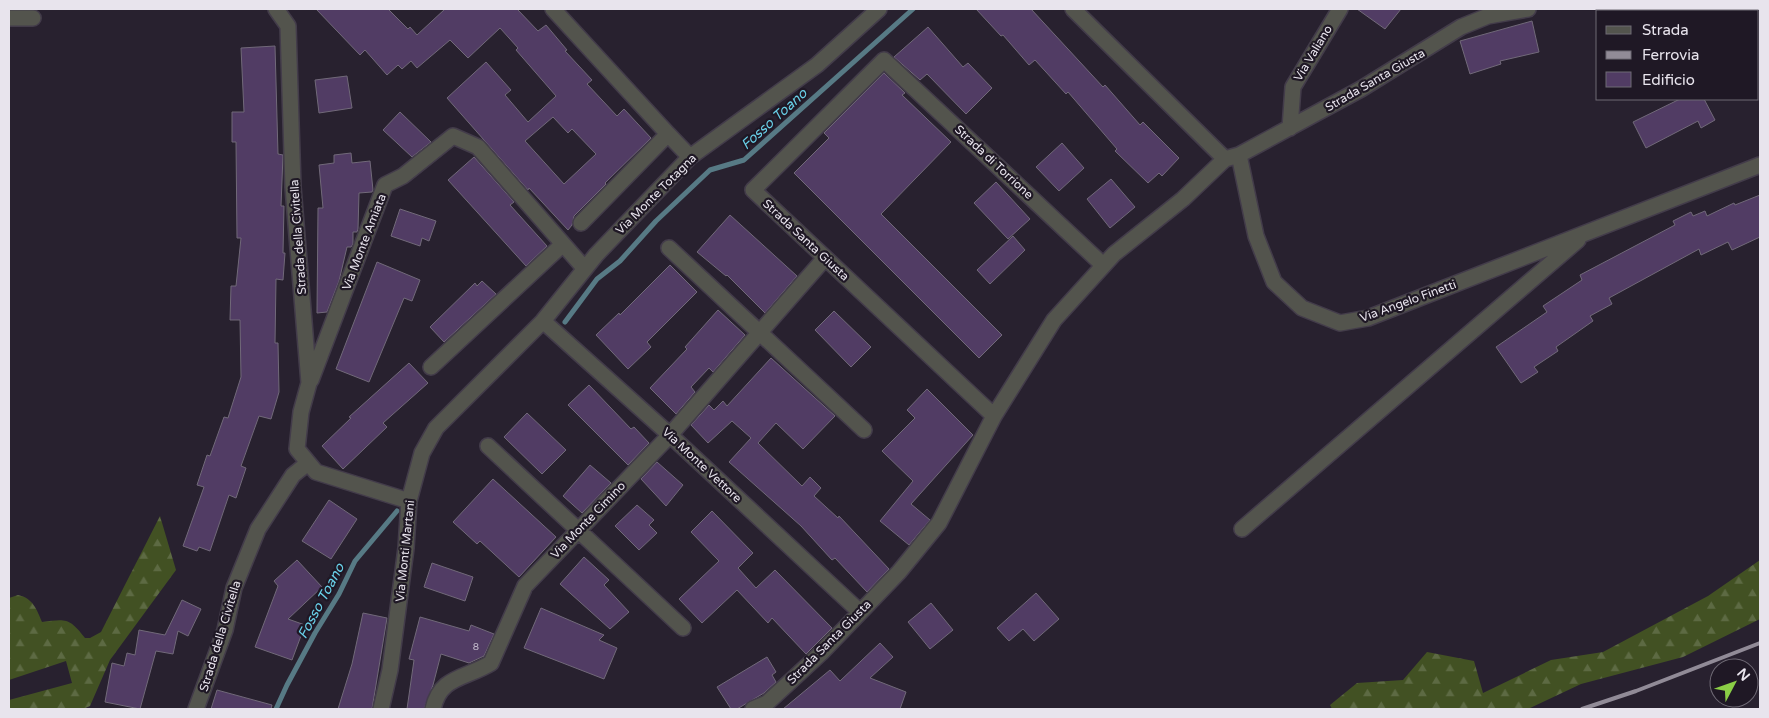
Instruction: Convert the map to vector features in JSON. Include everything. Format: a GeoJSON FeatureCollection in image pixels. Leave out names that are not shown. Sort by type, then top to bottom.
{"type":"FeatureCollection","features":[{"type":"Feature","properties":{"kind":"street","name":"Strada della Civitella"},"geometry":{"type":"LineString","coordinates":[[196,709],[225,630],[234,588],[258,529],[293,475],[308,463],[297,449],[301,412],[310,383],[294,187],[288,26],[276,9]]}},
{"type":"Feature","properties":{"kind":"street"},"geometry":{"type":"LineString","coordinates":[[553,9],[690,157]]}},
{"type":"Feature","properties":{"kind":"street","name":"Via Monte Totagna"},"geometry":{"type":"LineString","coordinates":[[544,321],[596,254],[690,157],[817,66],[879,9]]}},
{"type":"Feature","properties":{"kind":"street"},"geometry":{"type":"LineString","coordinates":[[1073,9],[1232,157]]}},
{"type":"Feature","properties":{"kind":"street","name":"Via Valiano"},"geometry":{"type":"LineString","coordinates":[[1290,128],[1293,87],[1340,9]]}},
{"type":"Feature","properties":{"kind":"street","name":"Strada Santa Giusta"},"geometry":{"type":"LineString","coordinates":[[753,709],[767,703],[820,653],[899,572],[939,523],[994,416],[1054,320],[1114,254],[1232,157],[1290,128],[1369,84],[1461,27],[1488,16],[1528,9]]}},
{"type":"Feature","properties":{"kind":"street"},"geometry":{"type":"LineString","coordinates":[[9,18],[33,18]]}},
{"type":"Feature","properties":{"kind":"street","name":"Strada Santa Giusta"},"geometry":{"type":"LineString","coordinates":[[884,60],[753,190],[994,416]]}},
{"type":"Feature","properties":{"kind":"street","name":"Strada di Torrione"},"geometry":{"type":"LineString","coordinates":[[884,60],[1103,265]]}},
{"type":"Feature","properties":{"kind":"street"},"geometry":{"type":"LineString","coordinates":[[581,223],[668,134]]}},
{"type":"Feature","properties":{"kind":"street","name":"Via Monte Amiata"},"geometry":{"type":"LineString","coordinates":[[310,383],[386,185],[402,176],[452,136],[478,147],[585,269]]}},
{"type":"Feature","properties":{"kind":"street","name":"Via Angelo Finetti"},"geometry":{"type":"LineString","coordinates":[[1232,157],[1256,236],[1274,282],[1302,308],[1340,323],[1368,318],[1760,165]]}},
{"type":"Feature","properties":{"kind":"street","name":"Via Angelo Finetti"},"geometry":{"type":"LineString","coordinates":[[1242,530],[1587,233]]}},
{"type":"Feature","properties":{"kind":"street"},"geometry":{"type":"LineString","coordinates":[[431,367],[563,244]]}},
{"type":"Feature","properties":{"kind":"street"},"geometry":{"type":"LineString","coordinates":[[669,248],[864,430]]}},
{"type":"Feature","properties":{"kind":"street","name":"Via Monte Cimino"},"geometry":{"type":"LineString","coordinates":[[433,709],[439,690],[449,683],[491,663],[525,586],[670,435],[758,331],[825,258]]}},
{"type":"Feature","properties":{"kind":"street","name":"Via Monte Vettore"},"geometry":{"type":"LineString","coordinates":[[544,321],[859,611]]}},
{"type":"Feature","properties":{"kind":"street","name":"Via Monti Martani"},"geometry":{"type":"LineString","coordinates":[[381,709],[390,670],[406,548],[409,501],[422,453],[436,428],[544,321]]}},
{"type":"Feature","properties":{"kind":"street"},"geometry":{"type":"LineString","coordinates":[[488,446],[683,628]]}},
{"type":"Feature","properties":{"kind":"street"},"geometry":{"type":"LineString","coordinates":[[308,463],[316,472],[409,501]]}},
{"type":"Feature","properties":{"kind":"green space"},"geometry":{"type":"Polygon","coordinates":[[[160,516],[176,570],[110,660],[90,706],[83,709],[9,709],[9,700],[72,683],[66,661],[9,680],[9,598],[18,595],[23,597],[34,605],[42,622],[67,621],[85,638],[90,638],[101,632],[160,516]]]}},
{"type":"Feature","properties":{"kind":"green space"},"geometry":{"type":"Polygon","coordinates":[[[1760,560],[1760,619],[1683,657],[1581,684],[1528,709],[1332,709],[1330,705],[1357,683],[1403,680],[1427,652],[1474,661],[1483,693],[1551,660],[1603,652],[1708,596],[1760,560]]]}},
{"type":"Feature","properties":{"kind":"building"},"geometry":{"type":"Polygon","coordinates":[[[316,9],[388,9],[408,29],[410,27],[417,35],[445,9],[517,9],[538,31],[546,25],[567,50],[565,51],[592,80],[587,84],[617,116],[624,109],[651,138],[574,216],[572,225],[568,230],[529,188],[528,190],[447,98],[486,62],[511,90],[505,95],[528,122],[556,96],[516,50],[518,48],[500,28],[468,58],[450,40],[417,68],[411,61],[402,69],[398,65],[387,75],[365,50],[360,55],[316,9]],[[553,117],[525,141],[564,184],[596,154],[572,129],[568,133],[553,117]]]}},
{"type":"Feature","properties":{"kind":"building"},"geometry":{"type":"Polygon","coordinates":[[[976,9],[1031,9],[1103,87],[1105,85],[1140,125],[1143,122],[1179,158],[1162,176],[1159,173],[1148,183],[1115,151],[1117,149],[1068,92],[1066,94],[1035,60],[1029,65],[1003,35],[1001,36],[976,9]]]}},
{"type":"Feature","properties":{"kind":"building"},"geometry":{"type":"Polygon","coordinates":[[[1357,9],[1401,9],[1385,29],[1357,9]]]}},
{"type":"Feature","properties":{"kind":"building"},"geometry":{"type":"Polygon","coordinates":[[[1532,21],[1539,52],[1500,61],[1501,64],[1470,74],[1460,41],[1532,21]]]}},
{"type":"Feature","properties":{"kind":"building"},"geometry":{"type":"Polygon","coordinates":[[[928,27],[963,67],[968,63],[992,88],[966,114],[927,74],[920,80],[894,57],[928,27]]]}},
{"type":"Feature","properties":{"kind":"building"},"geometry":{"type":"Polygon","coordinates":[[[275,46],[278,154],[283,155],[281,206],[284,206],[283,253],[285,253],[283,280],[276,279],[275,343],[278,343],[279,392],[271,419],[259,416],[241,466],[246,468],[236,498],[229,495],[210,551],[199,547],[197,551],[183,546],[204,487],[197,485],[207,455],[210,456],[224,417],[228,418],[241,377],[240,320],[230,320],[231,286],[236,286],[241,238],[237,238],[236,142],[232,142],[232,112],[244,112],[241,48],[275,46]]]}},
{"type":"Feature","properties":{"kind":"building"},"geometry":{"type":"Polygon","coordinates":[[[884,73],[905,93],[902,95],[951,142],[881,214],[1002,335],[979,358],[794,173],[829,138],[824,133],[884,73]]]}},
{"type":"Feature","properties":{"kind":"building"},"geometry":{"type":"Polygon","coordinates":[[[347,76],[352,108],[319,113],[315,80],[347,76]]]}},
{"type":"Feature","properties":{"kind":"building"},"geometry":{"type":"Polygon","coordinates":[[[1678,100],[1705,100],[1715,120],[1701,128],[1698,121],[1646,148],[1633,122],[1678,100]]]}},
{"type":"Feature","properties":{"kind":"building"},"geometry":{"type":"Polygon","coordinates":[[[400,112],[431,142],[412,157],[383,130],[400,112]]]}},
{"type":"Feature","properties":{"kind":"building"},"geometry":{"type":"Polygon","coordinates":[[[1062,143],[1084,168],[1059,191],[1036,167],[1062,143]]]}},
{"type":"Feature","properties":{"kind":"building"},"geometry":{"type":"Polygon","coordinates":[[[351,153],[352,163],[370,161],[373,190],[372,192],[359,193],[358,229],[357,232],[353,232],[353,244],[351,247],[347,247],[339,281],[327,312],[317,313],[318,208],[323,208],[319,165],[334,163],[334,155],[351,153]]]}},
{"type":"Feature","properties":{"kind":"building"},"geometry":{"type":"Polygon","coordinates":[[[474,157],[514,202],[510,205],[547,246],[526,266],[448,180],[474,157]]]}},
{"type":"Feature","properties":{"kind":"building"},"geometry":{"type":"Polygon","coordinates":[[[1111,179],[1135,207],[1110,228],[1087,199],[1111,179]]]}},
{"type":"Feature","properties":{"kind":"building"},"geometry":{"type":"Polygon","coordinates":[[[996,182],[1030,219],[1008,239],[974,203],[996,182]]]}},
{"type":"Feature","properties":{"kind":"building"},"geometry":{"type":"Polygon","coordinates":[[[1760,195],[1760,237],[1732,250],[1728,242],[1701,255],[1699,249],[1609,298],[1612,304],[1590,316],[1593,321],[1556,347],[1558,351],[1534,367],[1538,372],[1521,383],[1496,347],[1547,312],[1543,306],[1582,280],[1580,275],[1675,225],[1673,221],[1691,212],[1693,216],[1705,211],[1707,216],[1734,203],[1735,205],[1760,195]]]}},
{"type":"Feature","properties":{"kind":"building"},"geometry":{"type":"Polygon","coordinates":[[[400,209],[436,221],[429,241],[422,238],[420,246],[391,236],[400,209]]]}},
{"type":"Feature","properties":{"kind":"building"},"geometry":{"type":"Polygon","coordinates":[[[730,215],[797,276],[765,313],[727,275],[697,252],[730,215]]]}},
{"type":"Feature","properties":{"kind":"building"},"geometry":{"type":"Polygon","coordinates":[[[1013,236],[1025,250],[990,284],[977,270],[1013,236]]]}},
{"type":"Feature","properties":{"kind":"building"},"geometry":{"type":"Polygon","coordinates":[[[377,262],[420,280],[412,301],[404,298],[369,382],[336,369],[377,262]]]}},
{"type":"Feature","properties":{"kind":"building"},"geometry":{"type":"Polygon","coordinates":[[[670,265],[697,292],[647,342],[651,347],[628,369],[596,335],[619,313],[620,315],[670,265]]]}},
{"type":"Feature","properties":{"kind":"building"},"geometry":{"type":"Polygon","coordinates":[[[482,281],[496,294],[444,342],[430,327],[475,283],[477,286],[482,281]]]}},
{"type":"Feature","properties":{"kind":"building"},"geometry":{"type":"Polygon","coordinates":[[[718,310],[745,335],[713,372],[709,368],[691,387],[695,392],[676,414],[650,388],[687,349],[685,347],[718,310]]]}},
{"type":"Feature","properties":{"kind":"building"},"geometry":{"type":"Polygon","coordinates":[[[834,311],[871,347],[851,367],[815,330],[834,311]]]}},
{"type":"Feature","properties":{"kind":"building"},"geometry":{"type":"Polygon","coordinates":[[[771,358],[835,416],[803,449],[776,423],[758,443],[802,486],[810,477],[821,488],[814,496],[838,518],[839,516],[889,569],[867,592],[835,558],[832,560],[801,526],[729,462],[751,438],[732,421],[708,443],[691,425],[709,405],[714,410],[723,401],[727,406],[771,358]]]}},
{"type":"Feature","properties":{"kind":"building"},"geometry":{"type":"Polygon","coordinates":[[[409,363],[428,383],[383,423],[387,427],[343,469],[322,446],[351,418],[349,417],[409,363]]]}},
{"type":"Feature","properties":{"kind":"building"},"geometry":{"type":"Polygon","coordinates":[[[589,385],[631,429],[634,427],[649,443],[628,465],[568,405],[589,385]]]}},
{"type":"Feature","properties":{"kind":"building"},"geometry":{"type":"Polygon","coordinates":[[[927,389],[973,435],[911,504],[930,520],[909,545],[880,521],[913,481],[882,451],[915,418],[907,410],[927,389]]]}},
{"type":"Feature","properties":{"kind":"building"},"geometry":{"type":"Polygon","coordinates":[[[527,413],[566,450],[542,474],[504,437],[527,413]]]}},
{"type":"Feature","properties":{"kind":"building"},"geometry":{"type":"Polygon","coordinates":[[[657,462],[683,485],[666,506],[641,479],[657,462]]]}},
{"type":"Feature","properties":{"kind":"building"},"geometry":{"type":"Polygon","coordinates":[[[590,465],[611,483],[582,513],[563,496],[590,465]]]}},
{"type":"Feature","properties":{"kind":"building"},"geometry":{"type":"Polygon","coordinates":[[[493,479],[556,537],[519,577],[480,541],[477,544],[453,522],[493,479]]]}},
{"type":"Feature","properties":{"kind":"building"},"geometry":{"type":"Polygon","coordinates":[[[329,500],[357,519],[331,559],[302,541],[329,500]]]}},
{"type":"Feature","properties":{"kind":"building"},"geometry":{"type":"Polygon","coordinates":[[[637,505],[654,520],[649,525],[657,533],[639,550],[615,526],[637,505]]]}},
{"type":"Feature","properties":{"kind":"building"},"geometry":{"type":"Polygon","coordinates":[[[712,511],[753,553],[738,568],[756,588],[775,570],[832,628],[806,654],[772,618],[768,623],[737,590],[702,623],[679,599],[719,561],[691,532],[712,511]]]}},
{"type":"Feature","properties":{"kind":"building"},"geometry":{"type":"Polygon","coordinates":[[[584,557],[609,580],[604,585],[629,612],[610,629],[560,584],[584,557]]]}},
{"type":"Feature","properties":{"kind":"building"},"geometry":{"type":"Polygon","coordinates":[[[297,560],[322,587],[288,619],[305,625],[292,660],[255,647],[278,586],[274,581],[297,560]]]}},
{"type":"Feature","properties":{"kind":"building"},"geometry":{"type":"Polygon","coordinates":[[[432,563],[473,577],[465,601],[424,587],[432,563]]]}},
{"type":"Feature","properties":{"kind":"building"},"geometry":{"type":"Polygon","coordinates":[[[1036,593],[1059,619],[1034,641],[1023,629],[1009,641],[997,628],[1036,593]]]}},
{"type":"Feature","properties":{"kind":"building"},"geometry":{"type":"Polygon","coordinates":[[[182,600],[201,609],[188,636],[178,631],[173,654],[156,651],[140,709],[105,702],[112,663],[124,666],[127,653],[135,655],[139,630],[165,635],[182,600]]]}},
{"type":"Feature","properties":{"kind":"building"},"geometry":{"type":"Polygon","coordinates":[[[931,603],[953,630],[930,649],[908,622],[931,603]]]}},
{"type":"Feature","properties":{"kind":"building"},"geometry":{"type":"Polygon","coordinates":[[[541,608],[604,635],[599,640],[617,648],[604,679],[524,648],[541,608]]]}},
{"type":"Feature","properties":{"kind":"building"},"geometry":{"type":"Polygon","coordinates":[[[363,613],[387,618],[372,709],[338,709],[352,664],[363,613]]]}},
{"type":"Feature","properties":{"kind":"building"},"geometry":{"type":"Polygon","coordinates":[[[420,617],[469,631],[471,625],[494,634],[484,656],[469,663],[441,654],[433,685],[424,709],[407,709],[414,660],[409,659],[420,617]]]}},
{"type":"Feature","properties":{"kind":"building"},"geometry":{"type":"Polygon","coordinates":[[[880,643],[893,657],[870,678],[906,692],[900,709],[783,709],[830,670],[840,681],[880,643]]]}},
{"type":"Feature","properties":{"kind":"building"},"geometry":{"type":"Polygon","coordinates":[[[767,657],[776,672],[772,675],[776,682],[764,693],[737,709],[731,709],[717,687],[767,657]]]}},
{"type":"Feature","properties":{"kind":"building"},"geometry":{"type":"Polygon","coordinates":[[[217,690],[272,705],[271,709],[211,709],[217,690]]]}},
{"type":"Feature","properties":{"kind":"waterway","name":"Fosso Toano"},"geometry":{"type":"LineString","coordinates":[[565,322],[597,279],[620,261],[656,221],[710,170],[744,160],[913,9]]}},
{"type":"Feature","properties":{"kind":"waterway","name":"Fosso Toano"},"geometry":{"type":"LineString","coordinates":[[276,709],[287,685],[339,594],[355,561],[397,511]]}},
{"type":"Feature","properties":{"kind":"railway"},"geometry":{"type":"LineString","coordinates":[[1582,709],[1636,691],[1760,643]]}}]}
